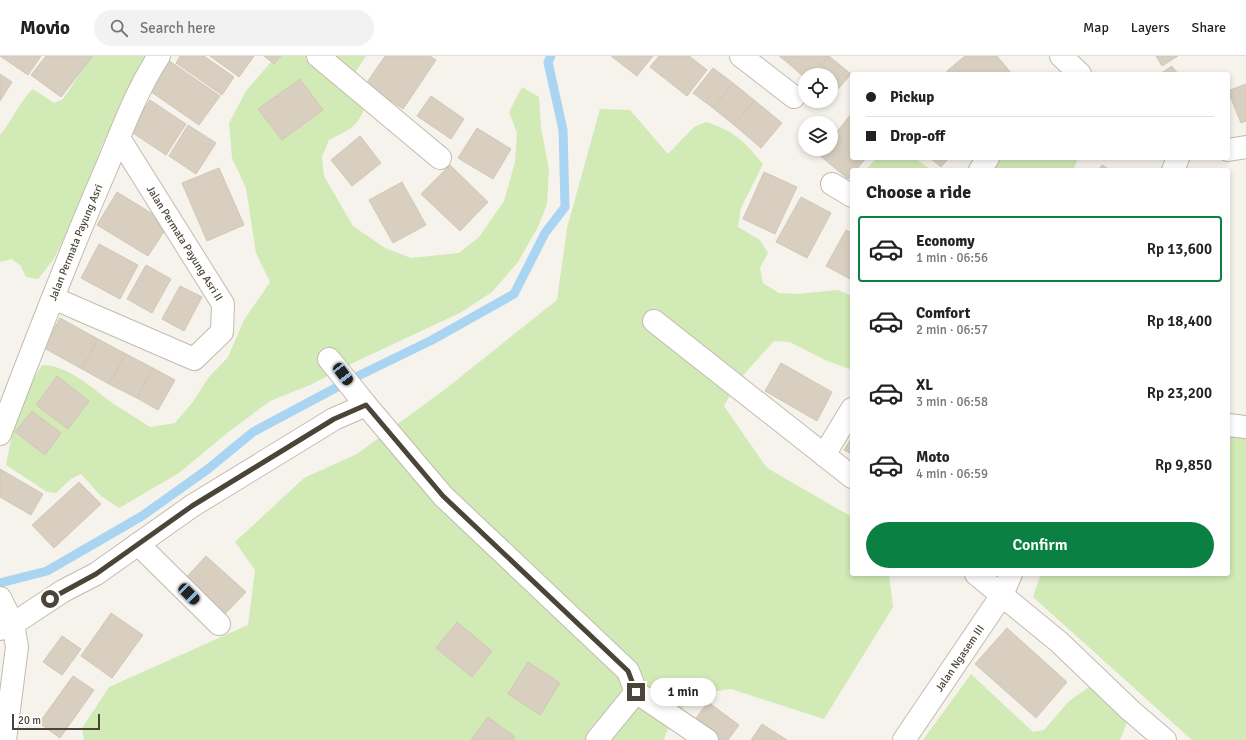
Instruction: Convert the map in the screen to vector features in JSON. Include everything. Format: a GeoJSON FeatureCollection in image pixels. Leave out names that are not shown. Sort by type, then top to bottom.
{"type":"FeatureCollection","features":[{"type":"Feature","properties":{"kind":"street"},"geometry":{"type":"LineString","coordinates":[[318,56],[440,158]]}},
{"type":"Feature","properties":{"kind":"street"},"geometry":{"type":"LineString","coordinates":[[740,56],[794,97]]}},
{"type":"Feature","properties":{"kind":"street"},"geometry":{"type":"LineString","coordinates":[[1061,56],[1077,72]]}},
{"type":"Feature","properties":{"kind":"street","name":"Jalan Permata Payung Asri"},"geometry":{"type":"LineString","coordinates":[[0,434],[86,214],[119,138],[149,60]]}},
{"type":"Feature","properties":{"kind":"street","name":"Jalan Permata Payung Asri II"},"geometry":{"type":"LineString","coordinates":[[53,298],[194,359],[222,332],[223,304],[119,138]]}},
{"type":"Feature","properties":{"kind":"street"},"geometry":{"type":"LineString","coordinates":[[1230,150],[1246,147]]}},
{"type":"Feature","properties":{"kind":"street"},"geometry":{"type":"LineString","coordinates":[[832,184],[850,195]]}},
{"type":"Feature","properties":{"kind":"street"},"geometry":{"type":"LineString","coordinates":[[654,321],[850,475]]}},
{"type":"Feature","properties":{"kind":"street"},"geometry":{"type":"LineString","coordinates":[[7,626],[63,591],[96,574],[206,498],[334,419],[348,381],[443,496],[628,671],[636,692],[707,740]]}},
{"type":"Feature","properties":{"kind":"street"},"geometry":{"type":"LineString","coordinates":[[824,455],[850,412]]}},
{"type":"Feature","properties":{"kind":"street"},"geometry":{"type":"LineString","coordinates":[[1230,425],[1246,427]]}},
{"type":"Feature","properties":{"kind":"street"},"geometry":{"type":"LineString","coordinates":[[138,544],[219,624]]}},
{"type":"Feature","properties":{"kind":"street"},"geometry":{"type":"LineString","coordinates":[[978,576],[1059,642],[1130,710],[1165,740]]}},
{"type":"Feature","properties":{"kind":"street","name":"Jalan Ngasem III"},"geometry":{"type":"LineString","coordinates":[[904,740],[1002,595],[1010,576]]}},
{"type":"Feature","properties":{"kind":"street"},"geometry":{"type":"LineString","coordinates":[[1,601],[7,626],[17,647],[5,740]]}},
{"type":"Feature","properties":{"kind":"street"},"geometry":{"type":"LineString","coordinates":[[597,740],[636,692]]}},
{"type":"Feature","properties":{"kind":"green space"},"geometry":{"type":"Polygon","coordinates":[[[92,56],[147,56],[118,121],[102,145],[75,218],[53,260],[38,279],[26,277],[21,266],[12,259],[0,262],[0,135],[33,89],[54,103],[63,99],[92,56]]]}},
{"type":"Feature","properties":{"kind":"green space"},"geometry":{"type":"Polygon","coordinates":[[[276,56],[366,56],[352,77],[367,101],[361,116],[353,126],[329,140],[322,157],[324,176],[353,226],[385,248],[411,258],[459,253],[479,237],[504,201],[515,162],[517,133],[509,112],[522,87],[539,97],[541,128],[549,170],[547,204],[539,225],[518,262],[492,292],[460,313],[357,361],[310,385],[270,401],[226,434],[179,473],[119,508],[100,495],[81,474],[71,479],[56,493],[47,492],[6,465],[18,413],[34,378],[42,365],[62,369],[81,379],[115,405],[150,427],[175,423],[192,403],[209,377],[228,357],[244,320],[270,282],[256,253],[246,188],[232,158],[229,123],[246,91],[276,56]]]}},
{"type":"Feature","properties":{"kind":"green space"},"geometry":{"type":"Polygon","coordinates":[[[600,109],[630,110],[668,154],[694,127],[706,122],[732,133],[750,149],[763,164],[741,208],[738,227],[760,240],[768,253],[760,268],[763,283],[779,293],[797,294],[838,290],[850,295],[850,369],[825,360],[790,342],[774,341],[738,381],[724,406],[767,468],[850,516],[850,576],[889,576],[893,607],[824,719],[731,689],[691,695],[666,733],[664,740],[84,740],[82,728],[109,687],[248,625],[255,570],[235,542],[304,478],[357,454],[448,387],[557,300],[567,228],[600,109]]]}},
{"type":"Feature","properties":{"kind":"green space"},"geometry":{"type":"Polygon","coordinates":[[[875,160],[918,160],[928,168],[867,168],[875,160]]]}},
{"type":"Feature","properties":{"kind":"green space"},"geometry":{"type":"Polygon","coordinates":[[[977,160],[1077,160],[1074,168],[967,168],[977,160]]]}},
{"type":"Feature","properties":{"kind":"green space"},"geometry":{"type":"Polygon","coordinates":[[[1230,430],[1246,433],[1246,740],[1192,740],[1033,597],[1040,576],[1230,576],[1230,430]]]}},
{"type":"Feature","properties":{"kind":"green space"},"geometry":{"type":"Polygon","coordinates":[[[971,674],[1033,732],[1044,730],[1069,701],[1089,687],[1128,720],[1120,740],[923,740],[971,674]]]}},
{"type":"Feature","properties":{"kind":"building"},"geometry":{"type":"Polygon","coordinates":[[[0,56],[41,56],[28,75],[0,56]]]}},
{"type":"Feature","properties":{"kind":"building"},"geometry":{"type":"Polygon","coordinates":[[[46,56],[93,56],[61,97],[31,75],[46,56]]]}},
{"type":"Feature","properties":{"kind":"building"},"geometry":{"type":"Polygon","coordinates":[[[180,56],[204,56],[234,77],[222,95],[176,63],[180,56]]]}},
{"type":"Feature","properties":{"kind":"building"},"geometry":{"type":"Polygon","coordinates":[[[210,56],[254,56],[239,77],[210,56]]]}},
{"type":"Feature","properties":{"kind":"building"},"geometry":{"type":"Polygon","coordinates":[[[264,56],[281,56],[274,64],[264,56]]]}},
{"type":"Feature","properties":{"kind":"building"},"geometry":{"type":"Polygon","coordinates":[[[385,56],[430,56],[436,60],[403,109],[366,84],[385,56]]]}},
{"type":"Feature","properties":{"kind":"building"},"geometry":{"type":"Polygon","coordinates":[[[611,56],[653,56],[637,76],[611,56]]]}},
{"type":"Feature","properties":{"kind":"building"},"geometry":{"type":"Polygon","coordinates":[[[659,56],[689,56],[707,70],[687,96],[650,67],[659,56]]]}},
{"type":"Feature","properties":{"kind":"building"},"geometry":{"type":"Polygon","coordinates":[[[779,56],[794,56],[788,63],[779,56]]]}},
{"type":"Feature","properties":{"kind":"building"},"geometry":{"type":"Polygon","coordinates":[[[794,56],[829,56],[819,68],[798,68],[798,72],[788,63],[794,56]]]}},
{"type":"Feature","properties":{"kind":"building"},"geometry":{"type":"Polygon","coordinates":[[[829,56],[850,73],[838,89],[838,68],[819,68],[829,56]]]}},
{"type":"Feature","properties":{"kind":"building"},"geometry":{"type":"Polygon","coordinates":[[[965,56],[997,56],[1010,72],[948,72],[965,56]]]}},
{"type":"Feature","properties":{"kind":"building"},"geometry":{"type":"Polygon","coordinates":[[[1156,56],[1178,56],[1162,66],[1156,56]]]}},
{"type":"Feature","properties":{"kind":"building"},"geometry":{"type":"Polygon","coordinates":[[[168,60],[220,96],[199,125],[147,89],[168,60]]]}},
{"type":"Feature","properties":{"kind":"building"},"geometry":{"type":"Polygon","coordinates":[[[1172,66],[1176,72],[1163,72],[1172,66]]]}},
{"type":"Feature","properties":{"kind":"building"},"geometry":{"type":"Polygon","coordinates":[[[713,68],[733,83],[713,108],[693,93],[713,68]]]}},
{"type":"Feature","properties":{"kind":"building"},"geometry":{"type":"Polygon","coordinates":[[[0,74],[12,82],[0,101],[0,74]]]}},
{"type":"Feature","properties":{"kind":"building"},"geometry":{"type":"Polygon","coordinates":[[[300,79],[323,110],[282,140],[258,109],[300,79]]]}},
{"type":"Feature","properties":{"kind":"building"},"geometry":{"type":"Polygon","coordinates":[[[733,83],[754,100],[734,125],[713,108],[733,83]]]}},
{"type":"Feature","properties":{"kind":"building"},"geometry":{"type":"Polygon","coordinates":[[[1246,84],[1246,121],[1241,123],[1230,96],[1230,90],[1246,84]]]}},
{"type":"Feature","properties":{"kind":"building"},"geometry":{"type":"Polygon","coordinates":[[[431,96],[464,119],[451,139],[417,116],[431,96]]]}},
{"type":"Feature","properties":{"kind":"building"},"geometry":{"type":"Polygon","coordinates":[[[150,100],[186,124],[166,155],[130,131],[150,100]]]}},
{"type":"Feature","properties":{"kind":"building"},"geometry":{"type":"Polygon","coordinates":[[[754,100],[782,123],[761,148],[734,125],[754,100]]]}},
{"type":"Feature","properties":{"kind":"building"},"geometry":{"type":"Polygon","coordinates":[[[850,115],[850,160],[864,160],[858,168],[850,168],[850,177],[848,179],[820,156],[838,156],[838,130],[850,115]]]}},
{"type":"Feature","properties":{"kind":"building"},"geometry":{"type":"Polygon","coordinates":[[[188,125],[216,143],[196,174],[169,156],[188,125]]]}},
{"type":"Feature","properties":{"kind":"building"},"geometry":{"type":"Polygon","coordinates":[[[477,128],[511,149],[493,179],[458,158],[477,128]]]}},
{"type":"Feature","properties":{"kind":"building"},"geometry":{"type":"Polygon","coordinates":[[[360,136],[381,163],[352,186],[331,160],[360,136]]]}},
{"type":"Feature","properties":{"kind":"building"},"geometry":{"type":"Polygon","coordinates":[[[932,160],[947,160],[941,167],[932,160]]]}},
{"type":"Feature","properties":{"kind":"building"},"geometry":{"type":"Polygon","coordinates":[[[450,165],[488,202],[460,231],[421,194],[450,165]]]}},
{"type":"Feature","properties":{"kind":"building"},"geometry":{"type":"Polygon","coordinates":[[[219,168],[244,225],[207,241],[182,183],[219,168]]]}},
{"type":"Feature","properties":{"kind":"building"},"geometry":{"type":"Polygon","coordinates":[[[764,172],[797,187],[775,234],[743,219],[764,172]]]}},
{"type":"Feature","properties":{"kind":"building"},"geometry":{"type":"Polygon","coordinates":[[[402,182],[426,225],[393,243],[369,200],[402,182]]]}},
{"type":"Feature","properties":{"kind":"building"},"geometry":{"type":"Polygon","coordinates":[[[117,192],[169,224],[148,256],[97,225],[117,192]]]}},
{"type":"Feature","properties":{"kind":"building"},"geometry":{"type":"Polygon","coordinates":[[[801,197],[831,213],[807,258],[776,242],[801,197]]]}},
{"type":"Feature","properties":{"kind":"building"},"geometry":{"type":"Polygon","coordinates":[[[846,230],[850,232],[850,279],[826,266],[846,230]]]}},
{"type":"Feature","properties":{"kind":"building"},"geometry":{"type":"Polygon","coordinates":[[[99,244],[138,265],[120,299],[81,278],[99,244]]]}},
{"type":"Feature","properties":{"kind":"building"},"geometry":{"type":"Polygon","coordinates":[[[146,265],[171,279],[152,313],[127,299],[146,265]]]}},
{"type":"Feature","properties":{"kind":"building"},"geometry":{"type":"Polygon","coordinates":[[[180,286],[202,297],[184,331],[162,319],[180,286]]]}},
{"type":"Feature","properties":{"kind":"building"},"geometry":{"type":"Polygon","coordinates":[[[60,318],[98,339],[82,369],[44,348],[60,318]]]}},
{"type":"Feature","properties":{"kind":"building"},"geometry":{"type":"Polygon","coordinates":[[[98,339],[126,354],[109,384],[82,369],[98,339]]]}},
{"type":"Feature","properties":{"kind":"building"},"geometry":{"type":"Polygon","coordinates":[[[126,354],[153,368],[137,398],[109,384],[126,354]]]}},
{"type":"Feature","properties":{"kind":"building"},"geometry":{"type":"Polygon","coordinates":[[[781,363],[832,392],[817,421],[765,391],[781,363]]]}},
{"type":"Feature","properties":{"kind":"building"},"geometry":{"type":"Polygon","coordinates":[[[153,368],[175,380],[158,410],[137,398],[153,368]]]}},
{"type":"Feature","properties":{"kind":"building"},"geometry":{"type":"Polygon","coordinates":[[[57,376],[89,401],[68,429],[36,405],[57,376]]]}},
{"type":"Feature","properties":{"kind":"building"},"geometry":{"type":"Polygon","coordinates":[[[32,411],[61,433],[45,455],[15,432],[32,411]]]}},
{"type":"Feature","properties":{"kind":"building"},"geometry":{"type":"Polygon","coordinates":[[[850,440],[850,453],[844,450],[850,440]]]}},
{"type":"Feature","properties":{"kind":"building"},"geometry":{"type":"Polygon","coordinates":[[[0,469],[43,494],[31,515],[0,497],[0,469]]]}},
{"type":"Feature","properties":{"kind":"building"},"geometry":{"type":"Polygon","coordinates":[[[79,482],[101,504],[54,548],[32,525],[79,482]]]}},
{"type":"Feature","properties":{"kind":"building"},"geometry":{"type":"Polygon","coordinates":[[[206,556],[246,592],[222,617],[183,581],[206,556]]]}},
{"type":"Feature","properties":{"kind":"building"},"geometry":{"type":"Polygon","coordinates":[[[111,613],[143,635],[112,678],[81,656],[111,613]]]}},
{"type":"Feature","properties":{"kind":"building"},"geometry":{"type":"Polygon","coordinates":[[[457,622],[492,651],[472,677],[436,648],[457,622]]]}},
{"type":"Feature","properties":{"kind":"building"},"geometry":{"type":"Polygon","coordinates":[[[1007,628],[1067,682],[1036,718],[975,664],[1007,628]]]}},
{"type":"Feature","properties":{"kind":"building"},"geometry":{"type":"Polygon","coordinates":[[[62,636],[81,649],[62,675],[43,662],[62,636]]]}},
{"type":"Feature","properties":{"kind":"building"},"geometry":{"type":"Polygon","coordinates":[[[528,662],[560,683],[540,715],[508,694],[528,662]]]}},
{"type":"Feature","properties":{"kind":"building"},"geometry":{"type":"Polygon","coordinates":[[[73,676],[94,690],[60,738],[39,723],[73,676]]]}},
{"type":"Feature","properties":{"kind":"building"},"geometry":{"type":"Polygon","coordinates":[[[708,702],[739,725],[728,740],[710,740],[690,726],[708,702]]]}},
{"type":"Feature","properties":{"kind":"building"},"geometry":{"type":"Polygon","coordinates":[[[488,717],[515,737],[513,740],[471,740],[488,717]]]}},
{"type":"Feature","properties":{"kind":"building"},"geometry":{"type":"Polygon","coordinates":[[[762,724],[787,740],[751,740],[762,724]]]}},
{"type":"Feature","properties":{"kind":"waterway"},"geometry":{"type":"LineString","coordinates":[[0,583],[47,571],[142,516],[208,469],[253,432],[358,376],[432,340],[514,294],[545,233],[565,207],[563,130],[548,62],[551,56]]}},
{"type":"Feature","properties":{"kind":"route"},"geometry":{"type":"LineString","coordinates":[[50,599],[96,574],[192,506],[334,419],[366,405],[443,496],[628,671],[636,692]]}}]}
